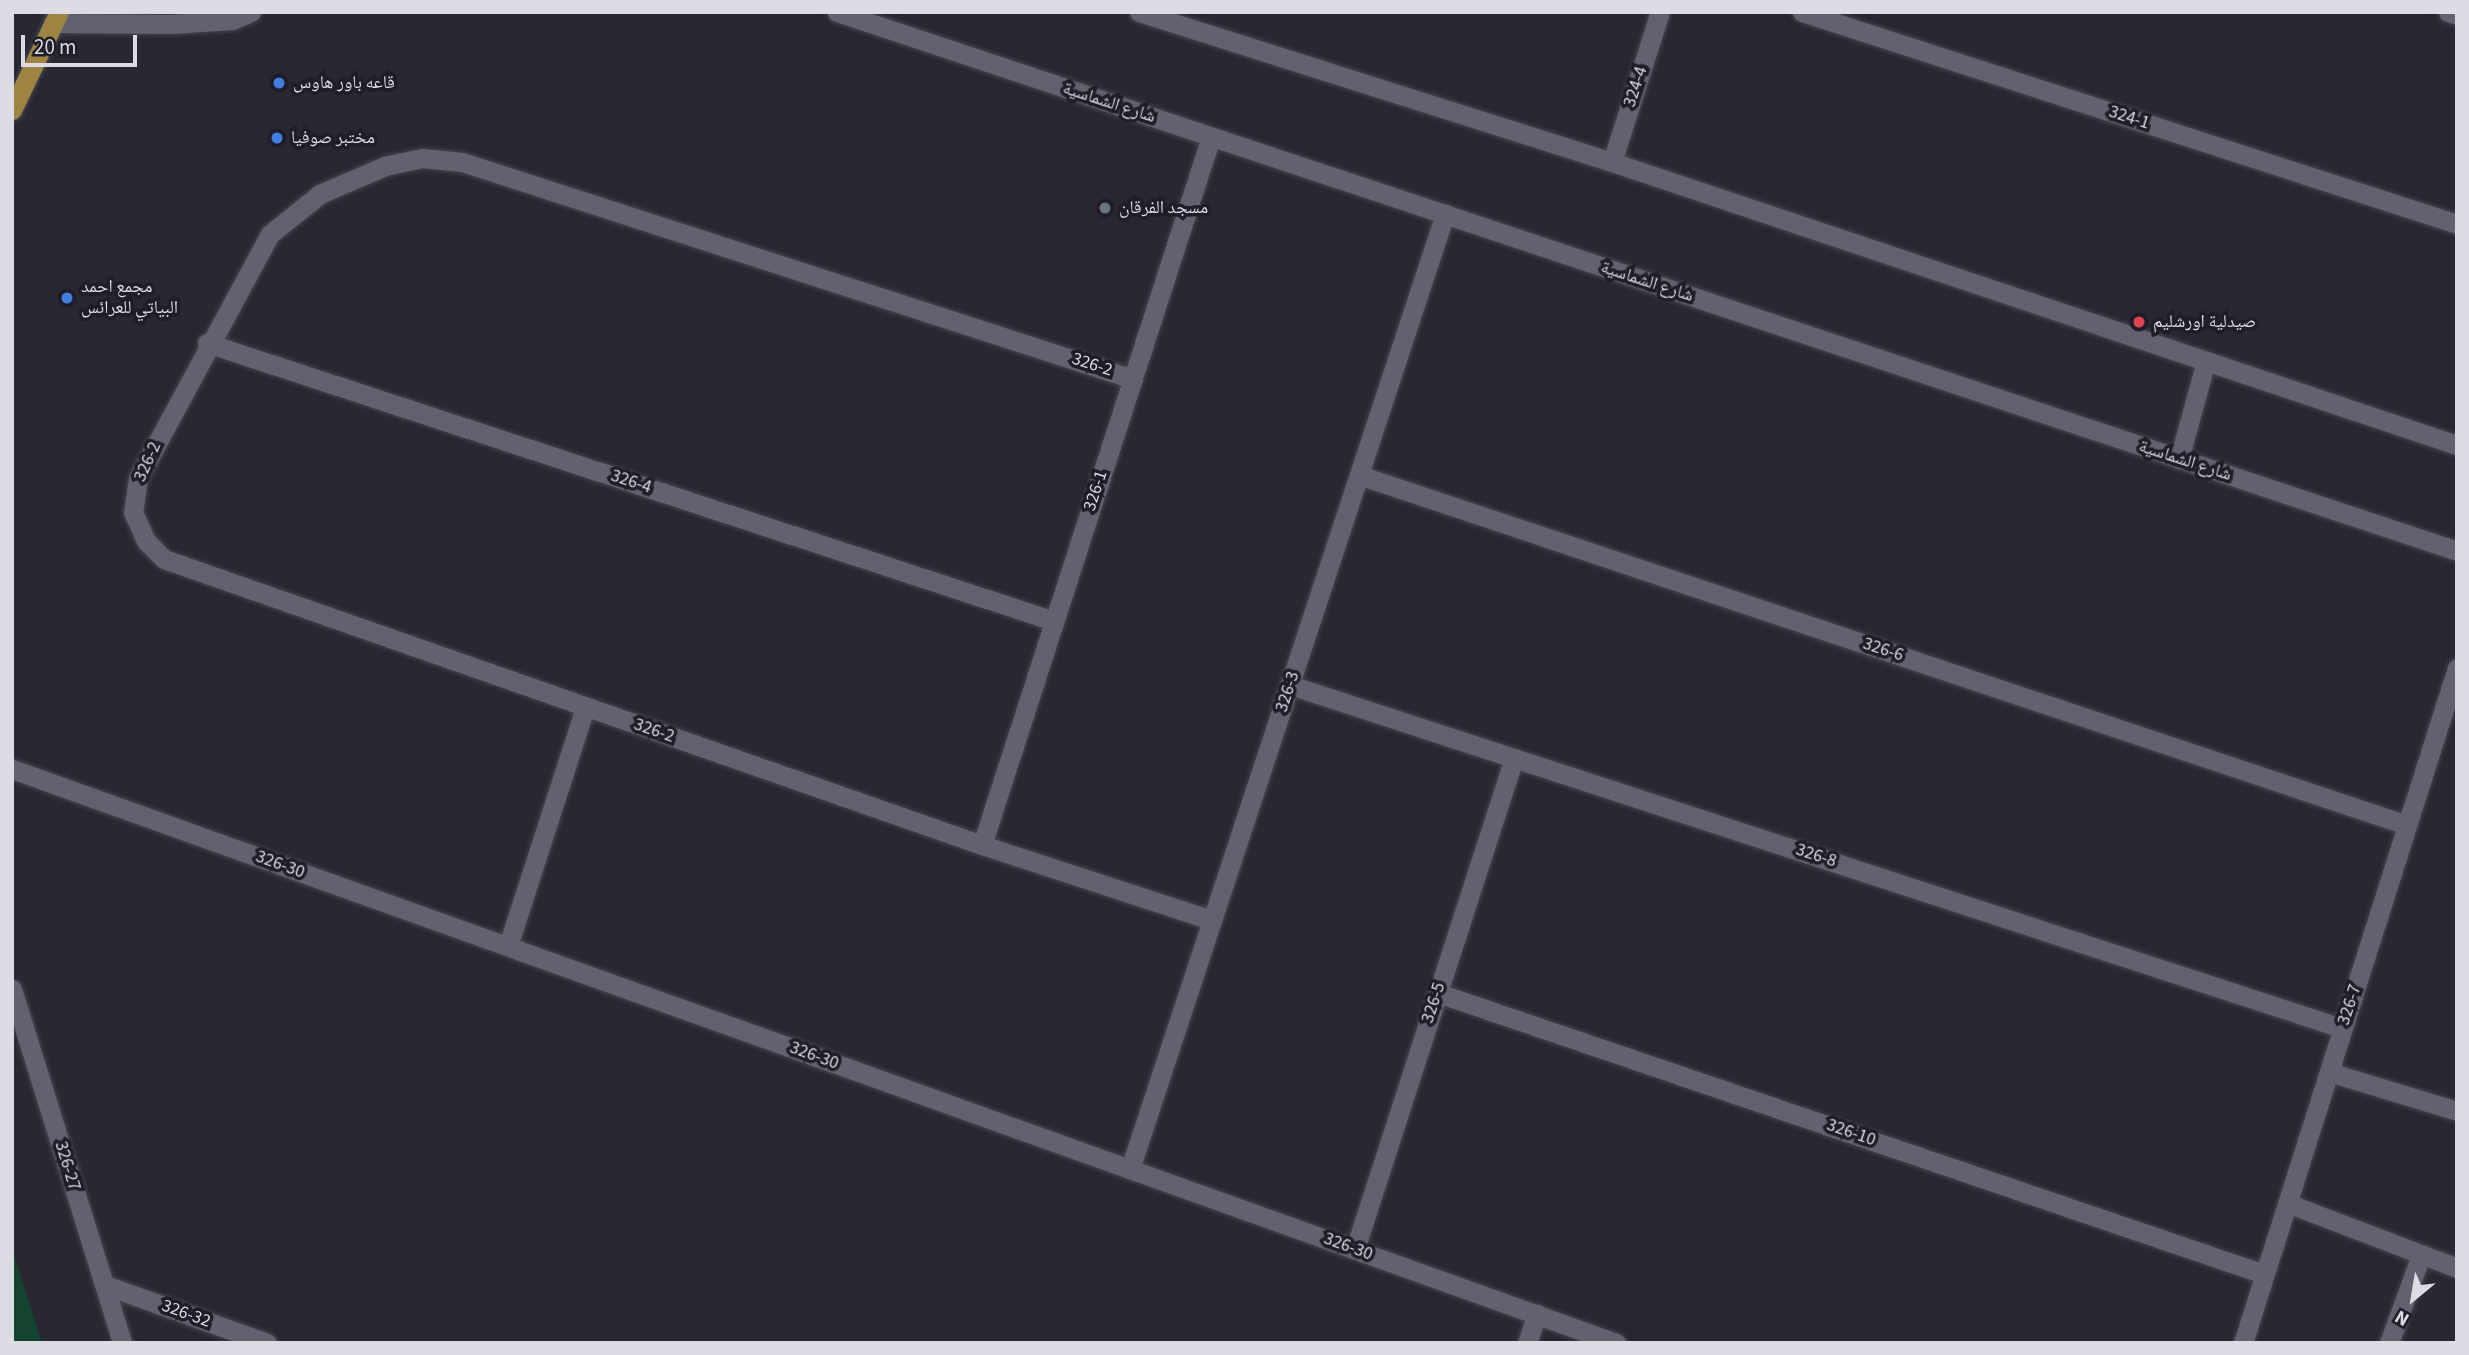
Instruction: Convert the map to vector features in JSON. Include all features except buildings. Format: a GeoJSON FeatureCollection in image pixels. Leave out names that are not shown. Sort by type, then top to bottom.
{"type":"FeatureCollection","features":[{"type":"Feature","properties":{"kind":"main road"},"geometry":{"type":"LineString","coordinates":[[12,110],[56,18]]}},
{"type":"Feature","properties":{"kind":"street"},"geometry":{"type":"LineString","coordinates":[[56,18],[171,24],[232,20],[251,12]]}},
{"type":"Feature","properties":{"kind":"street","name":"شارع الشماسية"},"geometry":{"type":"LineString","coordinates":[[837,12],[2457,551]]}},
{"type":"Feature","properties":{"kind":"street"},"geometry":{"type":"LineString","coordinates":[[1139,12],[1612,162],[2457,445]]}},
{"type":"Feature","properties":{"kind":"street","name":"324-4"},"geometry":{"type":"LineString","coordinates":[[1612,162],[1660,12]]}},
{"type":"Feature","properties":{"kind":"street","name":"324-1"},"geometry":{"type":"LineString","coordinates":[[1802,12],[2457,224]]}},
{"type":"Feature","properties":{"kind":"street"},"geometry":{"type":"LineString","coordinates":[[2448,12],[2457,15]]}},
{"type":"Feature","properties":{"kind":"street","name":"326-1"},"geometry":{"type":"LineString","coordinates":[[982,845],[1211,137]]}},
{"type":"Feature","properties":{"kind":"street","name":"326-2"},"geometry":{"type":"LineString","coordinates":[[1133,379],[462,162],[422,158],[385,166],[294,210],[270,234],[207,343],[138,478],[133,512],[146,541],[164,559],[982,845],[1212,920]]}},
{"type":"Feature","properties":{"kind":"street","name":"326-3"},"geometry":{"type":"LineString","coordinates":[[1130,1169],[1445,214]]}},
{"type":"Feature","properties":{"kind":"street","name":"326-4"},"geometry":{"type":"LineString","coordinates":[[207,343],[1054,621]]}},
{"type":"Feature","properties":{"kind":"street"},"geometry":{"type":"LineString","coordinates":[[2179,458],[2206,361]]}},
{"type":"Feature","properties":{"kind":"street","name":"326-6"},"geometry":{"type":"LineString","coordinates":[[1359,475],[2407,825]]}},
{"type":"Feature","properties":{"kind":"street","name":"326-7"},"geometry":{"type":"LineString","coordinates":[[2243,1343],[2457,668]]}},
{"type":"Feature","properties":{"kind":"street","name":"326-8"},"geometry":{"type":"LineString","coordinates":[[1290,684],[2342,1028]]}},
{"type":"Feature","properties":{"kind":"street"},"geometry":{"type":"LineString","coordinates":[[508,946],[585,708]]}},
{"type":"Feature","properties":{"kind":"street","name":"326-5"},"geometry":{"type":"LineString","coordinates":[[1355,1249],[1514,758]]}},
{"type":"Feature","properties":{"kind":"street","name":"326-30"},"geometry":{"type":"LineString","coordinates":[[12,769],[1616,1343]]}},
{"type":"Feature","properties":{"kind":"street","name":"326-27"},"geometry":{"type":"LineString","coordinates":[[12,989],[122,1343]]}},
{"type":"Feature","properties":{"kind":"street","name":"326-10"},"geometry":{"type":"LineString","coordinates":[[1438,993],[2264,1274]]}},
{"type":"Feature","properties":{"kind":"street"},"geometry":{"type":"LineString","coordinates":[[2329,1072],[2457,1111]]}},
{"type":"Feature","properties":{"kind":"street"},"geometry":{"type":"LineString","coordinates":[[2287,1203],[2457,1268]]}},
{"type":"Feature","properties":{"kind":"street"},"geometry":{"type":"LineString","coordinates":[[2389,1343],[2421,1255]]}},
{"type":"Feature","properties":{"kind":"street","name":"326-32"},"geometry":{"type":"LineString","coordinates":[[105,1285],[267,1343]]}},
{"type":"Feature","properties":{"kind":"street"},"geometry":{"type":"LineString","coordinates":[[1527,1343],[1537,1314]]}},
{"type":"Feature","properties":{"kind":"green space"},"geometry":{"type":"Polygon","coordinates":[[[12,1249],[42,1343],[12,1343],[12,1249]]]}},
{"type":"Feature","properties":{"kind":"place","name":"قاعه باور هاوس"},"geometry":{"type":"Point","coordinates":[279,83]}},
{"type":"Feature","properties":{"kind":"place","name":"مختبر صوفيا"},"geometry":{"type":"Point","coordinates":[277,138]}},
{"type":"Feature","properties":{"kind":"place","name":"مسجد الفرقان"},"geometry":{"type":"Point","coordinates":[1105,208]}},
{"type":"Feature","properties":{"kind":"place","name":"مجمع احمد البياتي للعرائس"},"geometry":{"type":"Point","coordinates":[67,298]}},
{"type":"Feature","properties":{"kind":"place","name":"صيدلية اورشليم"},"geometry":{"type":"Point","coordinates":[2139,322]}}]}
